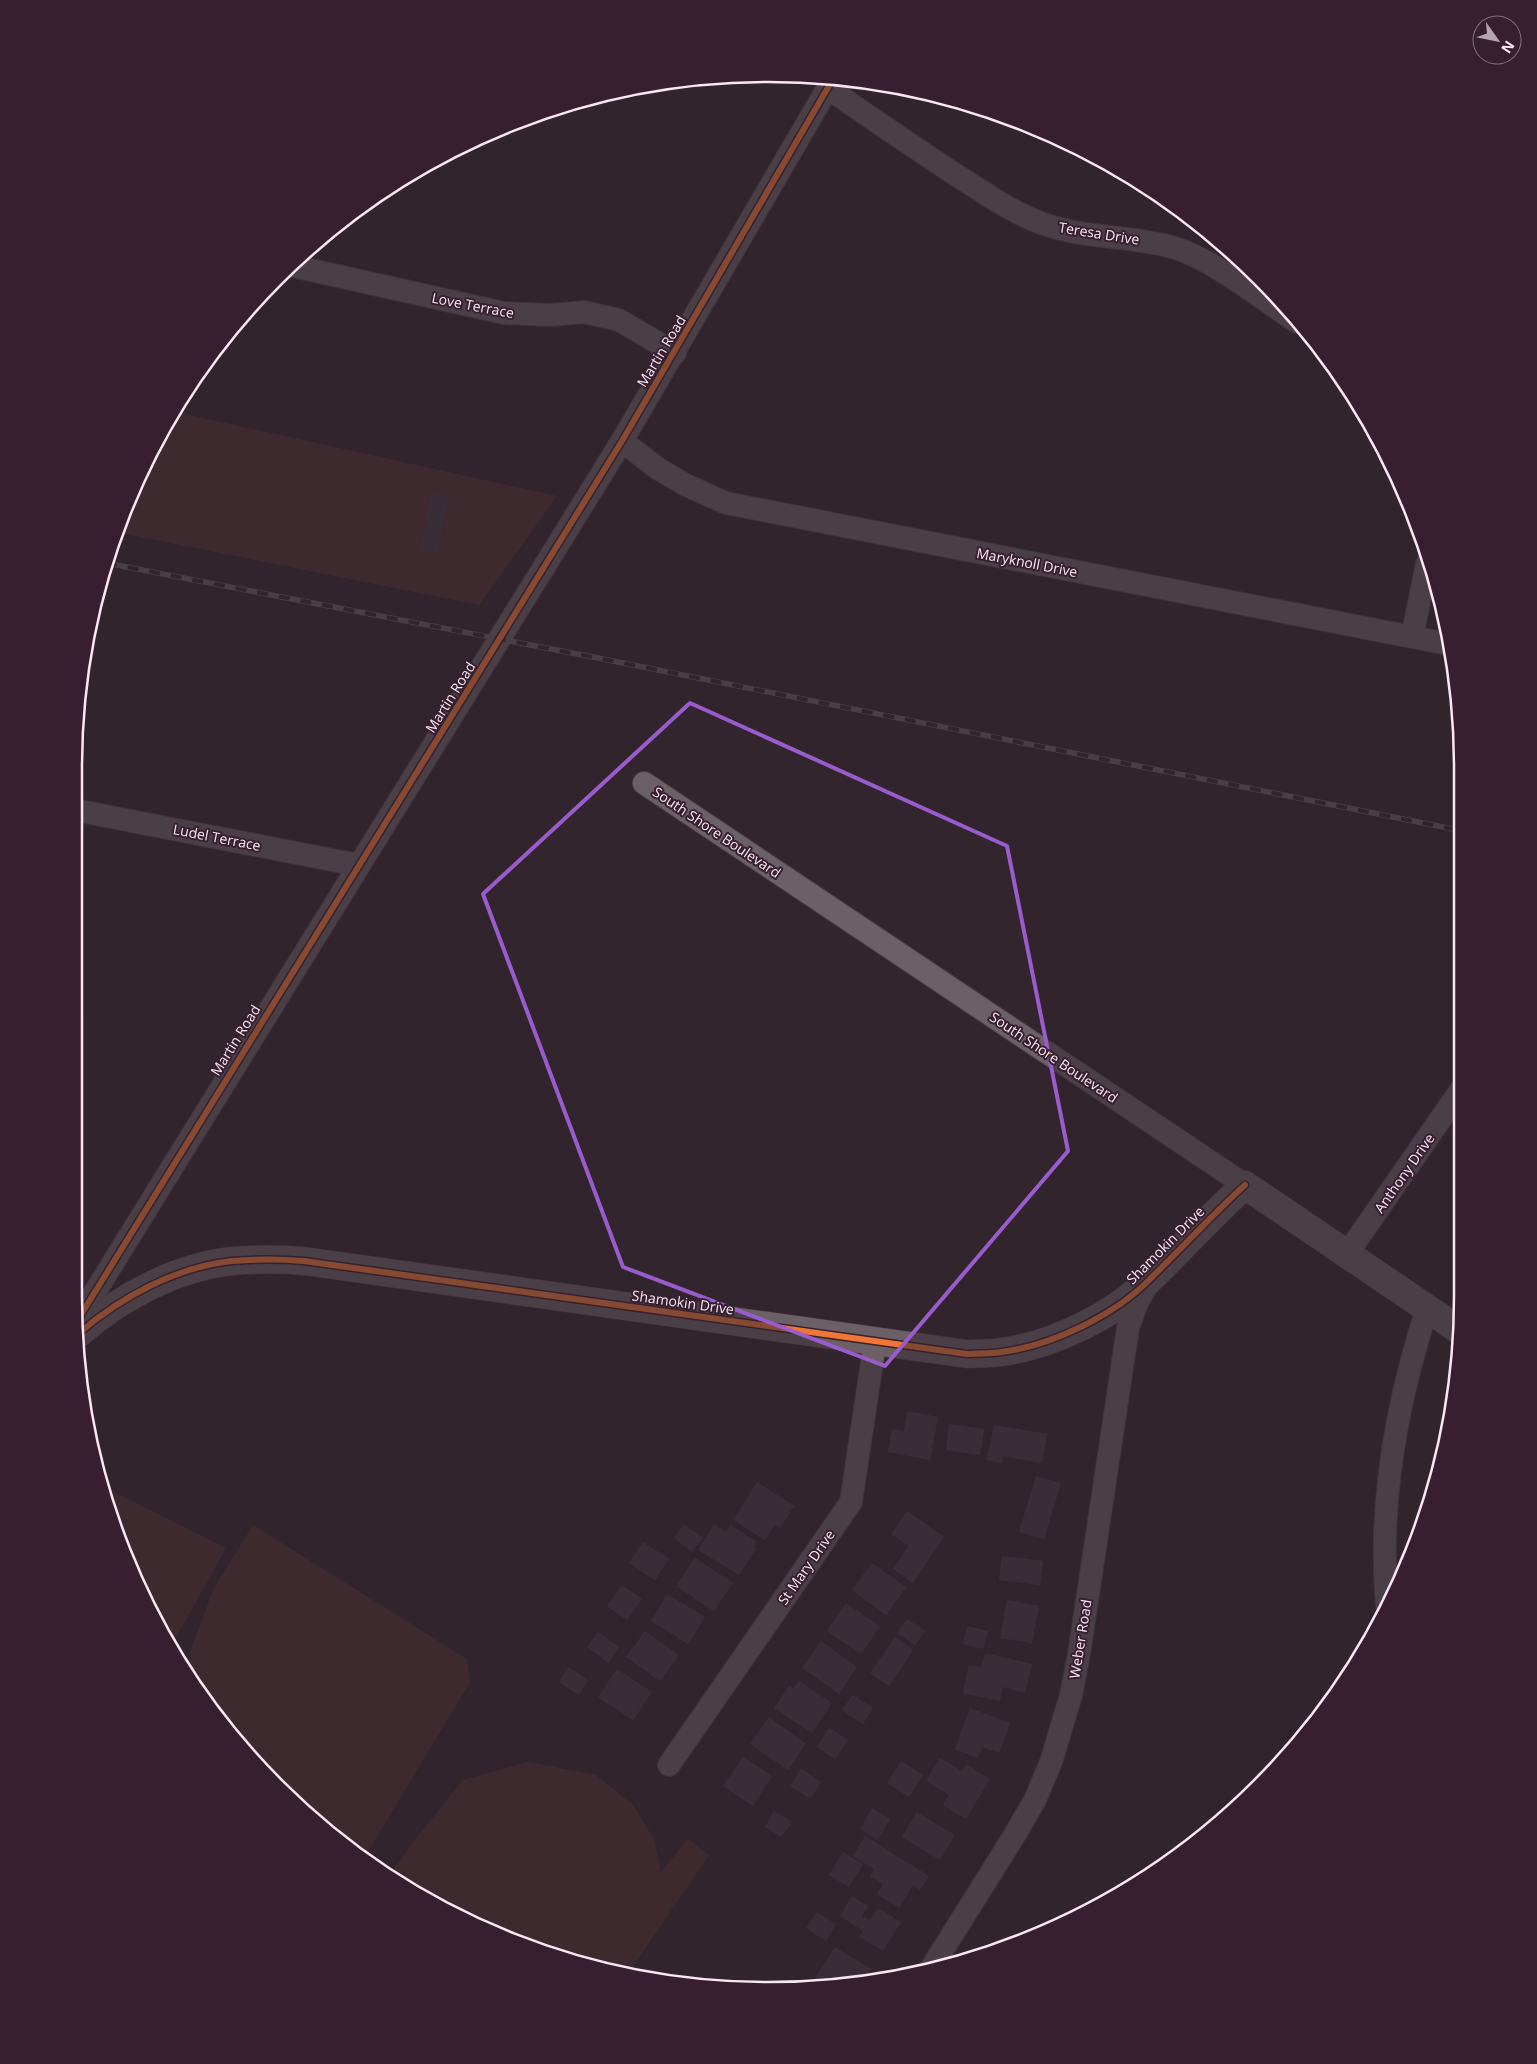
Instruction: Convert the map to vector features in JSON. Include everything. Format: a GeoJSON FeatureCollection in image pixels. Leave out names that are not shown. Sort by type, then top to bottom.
{"type":"FeatureCollection","features":[{"type":"Feature","properties":{"kind":"street","name":"Martin Road"},"geometry":{"type":"LineString","coordinates":[[83,1312],[358,865],[501,639],[675,353],[830,86]]}},
{"type":"Feature","properties":{"kind":"street","name":"Teresa Drive"},"geometry":{"type":"LineString","coordinates":[[834,86],[1016,212],[1043,224],[1071,231],[1146,240],[1176,248],[1206,261],[1278,309]]}},
{"type":"Feature","properties":{"kind":"street","name":"Love Terrace"},"geometry":{"type":"LineString","coordinates":[[300,268],[504,313],[550,315],[584,312],[619,320],[675,353]]}},
{"type":"Feature","properties":{"kind":"street","name":"Maryknoll Drive"},"geometry":{"type":"LineString","coordinates":[[622,440],[657,468],[686,485],[726,503],[1442,643]]}},
{"type":"Feature","properties":{"kind":"street"},"geometry":{"type":"LineString","coordinates":[[1412,637],[1425,572]]}},
{"type":"Feature","properties":{"kind":"street","name":"South Shore Boulevard"},"geometry":{"type":"LineString","coordinates":[[644,783],[1453,1326]]}},
{"type":"Feature","properties":{"kind":"street","name":"Ludel Terrace"},"geometry":{"type":"LineString","coordinates":[[82,811],[358,865]]}},
{"type":"Feature","properties":{"kind":"street","name":"Anthony Drive"},"geometry":{"type":"LineString","coordinates":[[1347,1254],[1454,1100]]}},
{"type":"Feature","properties":{"kind":"street","name":"Shamokin Drive"},"geometry":{"type":"LineString","coordinates":[[83,1329],[123,1300],[164,1280],[194,1269],[230,1261],[268,1259],[304,1261],[967,1354],[1001,1352],[1034,1346],[1060,1336],[1105,1314],[1150,1280],[1201,1226],[1245,1185]]}},
{"type":"Feature","properties":{"kind":"street","name":"Weber Road"},"geometry":{"type":"LineString","coordinates":[[936,1960],[1035,1800],[1051,1762],[1071,1696],[1079,1654],[1128,1328],[1137,1303],[1150,1280]]}},
{"type":"Feature","properties":{"kind":"street"},"geometry":{"type":"LineString","coordinates":[[1387,1593],[1385,1535],[1388,1475],[1400,1403],[1412,1355],[1427,1309]]}},
{"type":"Feature","properties":{"kind":"street","name":"St Mary Drive"},"geometry":{"type":"LineString","coordinates":[[669,1765],[851,1502],[875,1342]]}},
{"type":"Feature","properties":{"kind":"highlighted area"},"geometry":{"type":"Polygon","coordinates":[[[690,703],[1007,846],[1068,1151],[885,1366],[623,1267],[483,894],[690,703]]]}},
{"type":"Feature","properties":{"kind":"shaded area"},"geometry":{"type":"Polygon","coordinates":[[[181,413],[557,496],[479,605],[125,534],[153,465],[181,413]]]}},
{"type":"Feature","properties":{"kind":"shaded area"},"geometry":{"type":"Polygon","coordinates":[[[111,1490],[226,1548],[175,1639],[153,1599],[135,1558],[111,1490]]]}},
{"type":"Feature","properties":{"kind":"shaded area"},"geometry":{"type":"Polygon","coordinates":[[[253,1525],[467,1659],[470,1682],[368,1852],[316,1811],[283,1781],[224,1713],[187,1659],[213,1590],[253,1525]]]}},
{"type":"Feature","properties":{"kind":"shaded area"},"geometry":{"type":"Polygon","coordinates":[[[528,1762],[596,1775],[633,1805],[654,1839],[661,1872],[688,1839],[709,1855],[632,1967],[591,1958],[548,1945],[465,1911],[425,1890],[393,1870],[410,1846],[463,1780],[528,1762]]]}},
{"type":"Feature","properties":{"kind":"building"},"geometry":{"type":"Polygon","coordinates":[[[431,494],[448,497],[437,553],[420,550],[431,494]]]}},
{"type":"Feature","properties":{"kind":"building"},"geometry":{"type":"Polygon","coordinates":[[[907,1411],[938,1417],[930,1460],[888,1452],[892,1429],[904,1431],[907,1411]]]}},
{"type":"Feature","properties":{"kind":"building"},"geometry":{"type":"Polygon","coordinates":[[[949,1424],[984,1429],[980,1455],[946,1450],[949,1424]]]}},
{"type":"Feature","properties":{"kind":"building"},"geometry":{"type":"Polygon","coordinates":[[[994,1425],[1047,1434],[1042,1463],[1003,1456],[1002,1463],[987,1460],[994,1425]]]}},
{"type":"Feature","properties":{"kind":"building"},"geometry":{"type":"Polygon","coordinates":[[[1036,1476],[1061,1483],[1044,1539],[1019,1532],[1036,1476]]]}},
{"type":"Feature","properties":{"kind":"building"},"geometry":{"type":"Polygon","coordinates":[[[757,1482],[794,1506],[780,1528],[775,1524],[765,1540],[733,1520],[757,1482]]]}},
{"type":"Feature","properties":{"kind":"building"},"geometry":{"type":"Polygon","coordinates":[[[907,1511],[944,1537],[913,1583],[893,1569],[909,1546],[891,1534],[907,1511]]]}},
{"type":"Feature","properties":{"kind":"building"},"geometry":{"type":"Polygon","coordinates":[[[684,1524],[703,1538],[692,1552],[674,1538],[684,1524]]]}},
{"type":"Feature","properties":{"kind":"building"},"geometry":{"type":"Polygon","coordinates":[[[714,1524],[726,1532],[730,1525],[757,1542],[754,1547],[756,1549],[739,1575],[698,1550],[714,1524]]]}},
{"type":"Feature","properties":{"kind":"building"},"geometry":{"type":"Polygon","coordinates":[[[643,1542],[669,1559],[655,1580],[629,1563],[643,1542]]]}},
{"type":"Feature","properties":{"kind":"building"},"geometry":{"type":"Polygon","coordinates":[[[1002,1556],[1043,1561],[1040,1585],[999,1580],[1002,1556]]]}},
{"type":"Feature","properties":{"kind":"building"},"geometry":{"type":"Polygon","coordinates":[[[695,1558],[733,1583],[714,1611],[676,1586],[695,1558]]]}},
{"type":"Feature","properties":{"kind":"building"},"geometry":{"type":"Polygon","coordinates":[[[872,1563],[906,1587],[886,1615],[852,1590],[872,1563]]]}},
{"type":"Feature","properties":{"kind":"building"},"geometry":{"type":"Polygon","coordinates":[[[622,1585],[642,1599],[627,1620],[607,1606],[622,1585]]]}},
{"type":"Feature","properties":{"kind":"building"},"geometry":{"type":"Polygon","coordinates":[[[667,1594],[705,1617],[688,1644],[651,1621],[667,1594]]]}},
{"type":"Feature","properties":{"kind":"building"},"geometry":{"type":"Polygon","coordinates":[[[1007,1600],[1039,1606],[1032,1643],[1000,1638],[1007,1600]]]}},
{"type":"Feature","properties":{"kind":"building"},"geometry":{"type":"Polygon","coordinates":[[[846,1603],[880,1626],[861,1654],[827,1631],[846,1603]]]}},
{"type":"Feature","properties":{"kind":"building"},"geometry":{"type":"Polygon","coordinates":[[[907,1619],[925,1631],[915,1645],[897,1633],[907,1619]]]}},
{"type":"Feature","properties":{"kind":"building"},"geometry":{"type":"Polygon","coordinates":[[[967,1626],[988,1631],[983,1649],[963,1644],[967,1626]]]}},
{"type":"Feature","properties":{"kind":"building"},"geometry":{"type":"Polygon","coordinates":[[[645,1631],[679,1655],[660,1681],[626,1657],[645,1631]]]}},
{"type":"Feature","properties":{"kind":"building"},"geometry":{"type":"Polygon","coordinates":[[[598,1632],[619,1647],[609,1663],[587,1647],[598,1632]]]}},
{"type":"Feature","properties":{"kind":"building"},"geometry":{"type":"Polygon","coordinates":[[[895,1637],[913,1650],[889,1686],[870,1673],[895,1637]]]}},
{"type":"Feature","properties":{"kind":"building"},"geometry":{"type":"Polygon","coordinates":[[[821,1641],[857,1667],[839,1694],[802,1668],[821,1641]]]}},
{"type":"Feature","properties":{"kind":"building"},"geometry":{"type":"Polygon","coordinates":[[[985,1653],[1032,1664],[1025,1693],[1003,1687],[1000,1701],[963,1693],[969,1665],[981,1667],[985,1653]]]}},
{"type":"Feature","properties":{"kind":"building"},"geometry":{"type":"Polygon","coordinates":[[[568,1667],[588,1680],[579,1695],[559,1682],[568,1667]]]}},
{"type":"Feature","properties":{"kind":"building"},"geometry":{"type":"Polygon","coordinates":[[[617,1669],[652,1692],[633,1720],[598,1697],[617,1669]]]}},
{"type":"Feature","properties":{"kind":"building"},"geometry":{"type":"Polygon","coordinates":[[[799,1681],[832,1703],[812,1733],[774,1708],[789,1686],[793,1689],[799,1681]]]}},
{"type":"Feature","properties":{"kind":"building"},"geometry":{"type":"Polygon","coordinates":[[[853,1695],[873,1708],[863,1724],[842,1710],[853,1695]]]}},
{"type":"Feature","properties":{"kind":"building"},"geometry":{"type":"Polygon","coordinates":[[[970,1708],[1010,1723],[999,1753],[982,1747],[978,1758],[955,1749],[970,1708]]]}},
{"type":"Feature","properties":{"kind":"building"},"geometry":{"type":"Polygon","coordinates":[[[769,1717],[806,1744],[788,1770],[750,1744],[769,1717]]]}},
{"type":"Feature","properties":{"kind":"building"},"geometry":{"type":"Polygon","coordinates":[[[829,1728],[848,1740],[835,1759],[817,1747],[829,1728]]]}},
{"type":"Feature","properties":{"kind":"building"},"geometry":{"type":"Polygon","coordinates":[[[743,1757],[772,1776],[753,1806],[723,1786],[743,1757]]]}},
{"type":"Feature","properties":{"kind":"building"},"geometry":{"type":"Polygon","coordinates":[[[940,1758],[962,1771],[966,1764],[990,1779],[966,1819],[943,1805],[949,1795],[926,1781],[940,1758]]]}},
{"type":"Feature","properties":{"kind":"building"},"geometry":{"type":"Polygon","coordinates":[[[901,1761],[923,1775],[909,1797],[887,1783],[901,1761]]]}},
{"type":"Feature","properties":{"kind":"building"},"geometry":{"type":"Polygon","coordinates":[[[801,1769],[821,1782],[810,1799],[790,1786],[801,1769]]]}},
{"type":"Feature","properties":{"kind":"building"},"geometry":{"type":"Polygon","coordinates":[[[872,1808],[890,1819],[878,1840],[860,1829],[872,1808]]]}},
{"type":"Feature","properties":{"kind":"building"},"geometry":{"type":"Polygon","coordinates":[[[774,1811],[792,1822],[781,1837],[765,1827],[774,1811]]]}},
{"type":"Feature","properties":{"kind":"building"},"geometry":{"type":"Polygon","coordinates":[[[917,1812],[955,1835],[940,1860],[902,1837],[917,1812]]]}},
{"type":"Feature","properties":{"kind":"building"},"geometry":{"type":"Polygon","coordinates":[[[865,1836],[929,1876],[920,1890],[913,1885],[899,1908],[877,1894],[883,1884],[870,1876],[874,1869],[853,1856],[865,1836]]]}},
{"type":"Feature","properties":{"kind":"building"},"geometry":{"type":"Polygon","coordinates":[[[843,1852],[863,1864],[849,1887],[829,1875],[843,1852]]]}},
{"type":"Feature","properties":{"kind":"building"},"geometry":{"type":"Polygon","coordinates":[[[852,1896],[868,1906],[862,1916],[870,1920],[878,1908],[901,1922],[883,1951],[859,1937],[863,1931],[840,1916],[852,1896]]]}},
{"type":"Feature","properties":{"kind":"building"},"geometry":{"type":"Polygon","coordinates":[[[817,1912],[836,1924],[826,1941],[806,1928],[817,1912]]]}},
{"type":"Feature","properties":{"kind":"building"},"geometry":{"type":"Polygon","coordinates":[[[835,1947],[871,1969],[868,1974],[814,1980],[835,1947]]]}},
{"type":"Feature","properties":{"kind":"railway"},"geometry":{"type":"LineString","coordinates":[[114,565],[598,658],[1454,829]]}},
{"type":"Feature","properties":{"kind":"cycle path"},"geometry":{"type":"LineString","coordinates":[[83,1312],[622,441],[829,85]]}},
{"type":"Feature","properties":{"kind":"cycle path"},"geometry":{"type":"LineString","coordinates":[[84,1329],[131,1296],[170,1277],[211,1264],[241,1260],[277,1260],[304,1261],[967,1354],[997,1353],[1020,1349],[1061,1336],[1119,1305],[1150,1279],[1245,1185]]}}]}
